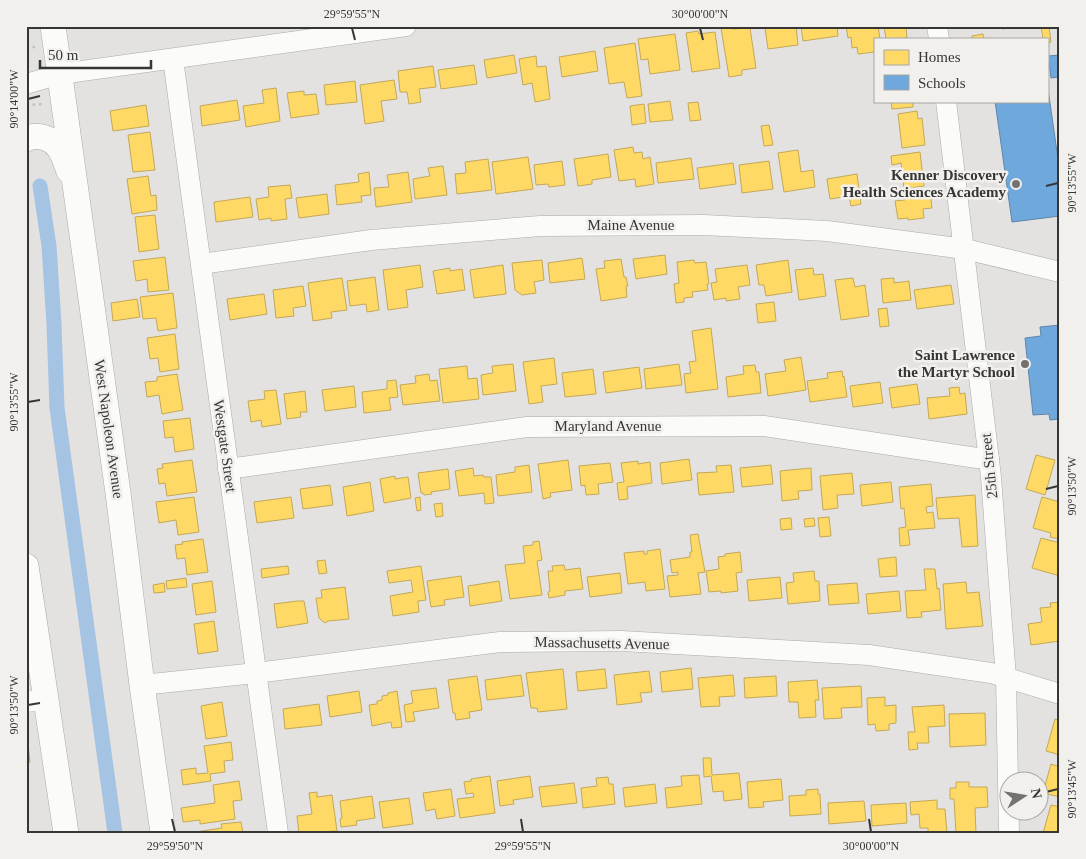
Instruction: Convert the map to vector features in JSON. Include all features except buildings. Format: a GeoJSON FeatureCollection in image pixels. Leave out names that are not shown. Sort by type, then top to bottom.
{"type":"FeatureCollection","features":[{"type":"Feature","properties":{"kind":"main road","name":"West Napoleon Avenue"},"geometry":{"type":"LineString","coordinates":[[47,36],[60,74],[163,833]]}},
{"type":"Feature","properties":{"kind":"main road"},"geometry":{"type":"LineString","coordinates":[[26,139],[32,136],[41,136],[59,147],[75,185]]}},
{"type":"Feature","properties":{"kind":"main road"},"geometry":{"type":"LineString","coordinates":[[26,566],[36,700],[66,833]]}},
{"type":"Feature","properties":{"kind":"street"},"geometry":{"type":"LineString","coordinates":[[26,84],[60,74],[406,26]]}},
{"type":"Feature","properties":{"kind":"street","name":"Westgate Street"},"geometry":{"type":"LineString","coordinates":[[173,59],[278,833]]}},
{"type":"Feature","properties":{"kind":"street"},"geometry":{"type":"LineString","coordinates":[[26,72],[60,74]]}},
{"type":"Feature","properties":{"kind":"street","name":"25th Street"},"geometry":{"type":"LineString","coordinates":[[946,102],[989,458],[1006,678],[1008,833]]}},
{"type":"Feature","properties":{"kind":"street","name":"Maine Avenue"},"geometry":{"type":"LineString","coordinates":[[201,264],[372,240],[540,226],[723,226],[826,231],[965,249],[1060,272]]}},
{"type":"Feature","properties":{"kind":"street","name":"Maryland Avenue"},"geometry":{"type":"LineString","coordinates":[[228,469],[527,426],[764,426],[977,458],[989,458]]}},
{"type":"Feature","properties":{"kind":"street","name":"Massachusetts Avenue"},"geometry":{"type":"LineString","coordinates":[[142,685],[256,673],[500,642],[622,641],[869,655],[991,673],[1060,694]]}},
{"type":"Feature","properties":{"kind":"path"},"geometry":{"type":"LineString","coordinates":[[26,47],[47,36]]}},
{"type":"Feature","properties":{"kind":"path"},"geometry":{"type":"LineString","coordinates":[[26,105],[53,103]]}},
{"type":"Feature","properties":{"kind":"waterway"},"geometry":{"type":"LineString","coordinates":[[40,186],[49,246],[57,408],[115,833]]}},
{"type":"Feature","properties":{"kind":"place","name":"Kenner Discovery Health Sciences Academy"},"geometry":{"type":"Point","coordinates":[1016,184]}},
{"type":"Feature","properties":{"kind":"place","name":"Saint Lawrence the Martyr School"},"geometry":{"type":"Point","coordinates":[1025,364]}}]}
